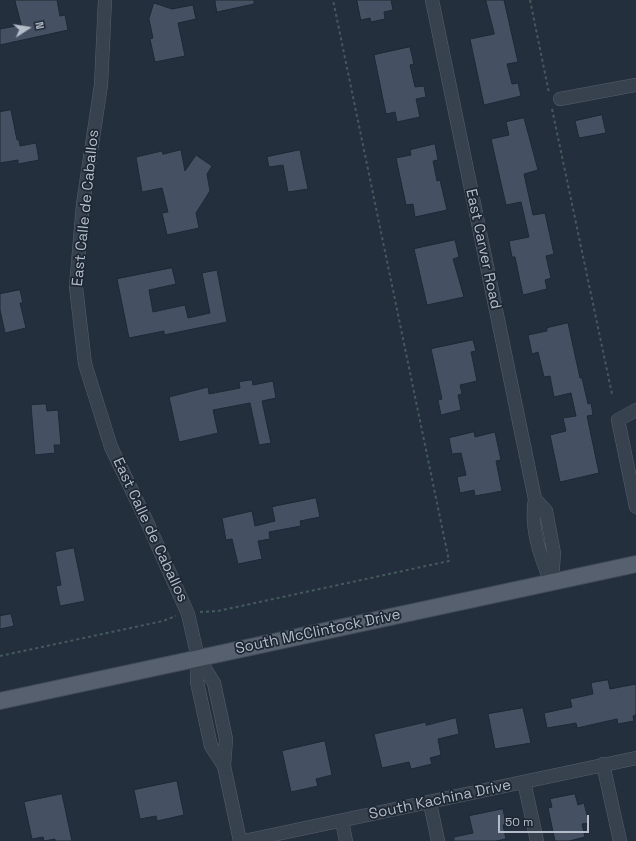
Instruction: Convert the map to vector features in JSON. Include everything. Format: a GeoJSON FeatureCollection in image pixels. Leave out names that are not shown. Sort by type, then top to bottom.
{"type":"FeatureCollection","features":[{"type":"Feature","properties":{"kind":"main road","name":"South McClintock Drive"},"geometry":{"type":"LineString","coordinates":[[0,701],[636,564]]}},
{"type":"Feature","properties":{"kind":"street","name":"East Calle de Caballos"},"geometry":{"type":"LineString","coordinates":[[105,0],[101,85],[83,204],[76,287],[85,364],[111,447],[148,524],[188,614],[198,658]]}},
{"type":"Feature","properties":{"kind":"street","name":"East Carver Road"},"geometry":{"type":"LineString","coordinates":[[432,0],[535,499],[546,511],[554,553],[551,582]]}},
{"type":"Feature","properties":{"kind":"street"},"geometry":{"type":"LineString","coordinates":[[554,100],[636,85]]}},
{"type":"Feature","properties":{"kind":"street"},"geometry":{"type":"LineString","coordinates":[[636,410],[618,420],[636,507]]}},
{"type":"Feature","properties":{"kind":"street"},"geometry":{"type":"LineString","coordinates":[[198,658],[214,683],[226,739],[224,766],[240,841]]}},
{"type":"Feature","properties":{"kind":"street","name":"South Kachina Drive"},"geometry":{"type":"LineString","coordinates":[[244,841],[430,803],[636,758]]}},
{"type":"Feature","properties":{"kind":"street"},"geometry":{"type":"LineString","coordinates":[[603,764],[620,841]]}},
{"type":"Feature","properties":{"kind":"street"},"geometry":{"type":"LineString","coordinates":[[524,782],[537,841]]}},
{"type":"Feature","properties":{"kind":"street"},"geometry":{"type":"LineString","coordinates":[[430,803],[438,841]]}},
{"type":"Feature","properties":{"kind":"street"},"geometry":{"type":"LineString","coordinates":[[342,821],[346,841]]}},
{"type":"Feature","properties":{"kind":"path"},"geometry":{"type":"LineString","coordinates":[[0,656],[163,621],[171,617],[218,611],[449,560],[333,0]]}},
{"type":"Feature","properties":{"kind":"path"},"geometry":{"type":"LineString","coordinates":[[530,0],[554,100],[612,394]]}},
{"type":"Feature","properties":{"kind":"building"},"geometry":{"type":"Polygon","coordinates":[[[15,0],[57,0],[60,16],[65,15],[68,30],[0,45],[0,29],[21,25],[15,0]]]}},
{"type":"Feature","properties":{"kind":"building"},"geometry":{"type":"Polygon","coordinates":[[[215,0],[254,0],[254,4],[217,12],[215,0]]]}},
{"type":"Feature","properties":{"kind":"building"},"geometry":{"type":"Polygon","coordinates":[[[357,0],[391,0],[393,10],[384,12],[385,19],[371,22],[370,18],[361,20],[357,0]]]}},
{"type":"Feature","properties":{"kind":"building"},"geometry":{"type":"Polygon","coordinates":[[[486,0],[504,0],[518,62],[507,64],[512,84],[518,83],[521,96],[484,105],[470,39],[494,34],[486,0]]]}},
{"type":"Feature","properties":{"kind":"building"},"geometry":{"type":"Polygon","coordinates":[[[154,3],[172,9],[193,5],[196,19],[178,23],[185,56],[155,62],[150,39],[153,38],[149,19],[154,3]]]}},
{"type":"Feature","properties":{"kind":"building"},"geometry":{"type":"Polygon","coordinates":[[[410,47],[414,64],[410,65],[415,87],[424,86],[426,97],[416,99],[420,117],[397,122],[395,112],[386,114],[374,55],[410,47]]]}},
{"type":"Feature","properties":{"kind":"building"},"geometry":{"type":"Polygon","coordinates":[[[11,110],[17,140],[19,140],[20,146],[36,143],[39,160],[18,164],[18,160],[0,163],[0,112],[11,110]]]}},
{"type":"Feature","properties":{"kind":"building"},"geometry":{"type":"Polygon","coordinates":[[[602,115],[606,133],[579,138],[575,121],[602,115]]]}},
{"type":"Feature","properties":{"kind":"building"},"geometry":{"type":"Polygon","coordinates":[[[524,118],[538,170],[524,174],[533,215],[545,213],[554,254],[546,256],[551,278],[545,280],[547,289],[523,295],[515,257],[512,257],[509,241],[529,237],[521,202],[506,205],[491,139],[509,135],[506,122],[524,118]]]}},
{"type":"Feature","properties":{"kind":"building"},"geometry":{"type":"Polygon","coordinates":[[[435,144],[438,160],[433,161],[437,181],[440,180],[447,210],[415,217],[413,204],[406,205],[396,158],[411,155],[410,150],[435,144]]]}},
{"type":"Feature","properties":{"kind":"building"},"geometry":{"type":"Polygon","coordinates":[[[181,150],[185,171],[196,155],[212,166],[207,174],[210,191],[196,213],[199,228],[167,235],[162,213],[168,212],[162,188],[142,192],[136,157],[162,151],[163,154],[181,150]]]}},
{"type":"Feature","properties":{"kind":"building"},"geometry":{"type":"Polygon","coordinates":[[[300,150],[308,189],[288,192],[283,165],[269,167],[267,157],[300,150]]]}},
{"type":"Feature","properties":{"kind":"building"},"geometry":{"type":"Polygon","coordinates":[[[455,240],[459,257],[453,259],[464,297],[427,305],[414,249],[455,240]]]}},
{"type":"Feature","properties":{"kind":"building"},"geometry":{"type":"Polygon","coordinates":[[[172,268],[176,284],[149,290],[153,312],[185,305],[188,318],[210,313],[202,273],[217,270],[227,322],[164,335],[164,331],[129,338],[117,279],[172,268]]]}},
{"type":"Feature","properties":{"kind":"building"},"geometry":{"type":"Polygon","coordinates":[[[20,290],[23,303],[20,303],[26,328],[5,333],[0,310],[0,294],[20,290]]]}},
{"type":"Feature","properties":{"kind":"building"},"geometry":{"type":"Polygon","coordinates":[[[568,323],[580,378],[582,378],[588,404],[591,403],[593,415],[587,416],[599,473],[560,482],[550,435],[566,431],[563,418],[576,416],[571,393],[554,397],[550,376],[544,377],[538,352],[532,354],[528,335],[547,331],[547,328],[568,323]]]}},
{"type":"Feature","properties":{"kind":"building"},"geometry":{"type":"Polygon","coordinates":[[[473,340],[476,351],[471,352],[477,381],[460,385],[462,394],[458,395],[461,410],[441,415],[438,400],[442,399],[431,349],[473,340]]]}},
{"type":"Feature","properties":{"kind":"building"},"geometry":{"type":"Polygon","coordinates":[[[252,380],[253,385],[273,381],[276,398],[262,401],[271,443],[259,445],[250,403],[213,410],[218,433],[179,442],[169,397],[208,387],[209,394],[240,388],[239,382],[252,380]]]}},
{"type":"Feature","properties":{"kind":"building"},"geometry":{"type":"Polygon","coordinates":[[[46,404],[47,411],[58,410],[61,445],[54,445],[55,453],[35,455],[31,405],[46,404]]]}},
{"type":"Feature","properties":{"kind":"building"},"geometry":{"type":"Polygon","coordinates":[[[474,432],[475,437],[495,432],[501,460],[496,461],[502,491],[475,496],[474,490],[460,493],[457,477],[466,475],[461,453],[452,454],[449,438],[474,432]]]}},
{"type":"Feature","properties":{"kind":"building"},"geometry":{"type":"Polygon","coordinates":[[[316,498],[320,517],[300,521],[301,526],[269,532],[270,539],[258,541],[262,559],[238,564],[232,539],[226,540],[222,518],[252,511],[255,526],[275,521],[272,507],[316,498]]]}},
{"type":"Feature","properties":{"kind":"building"},"geometry":{"type":"Polygon","coordinates":[[[74,548],[85,601],[60,606],[56,586],[61,585],[55,552],[74,548]]]}},
{"type":"Feature","properties":{"kind":"building"},"geometry":{"type":"Polygon","coordinates":[[[11,614],[14,626],[0,629],[0,616],[11,614]]]}},
{"type":"Feature","properties":{"kind":"building"},"geometry":{"type":"Polygon","coordinates":[[[608,680],[610,689],[636,684],[636,715],[633,716],[634,721],[618,724],[617,719],[577,728],[576,723],[547,728],[544,713],[572,707],[570,699],[593,694],[591,683],[608,680]]]}},
{"type":"Feature","properties":{"kind":"building"},"geometry":{"type":"Polygon","coordinates":[[[523,708],[531,743],[495,749],[488,714],[523,708]]]}},
{"type":"Feature","properties":{"kind":"building"},"geometry":{"type":"Polygon","coordinates":[[[456,718],[459,734],[438,739],[441,755],[430,758],[432,764],[411,769],[409,762],[382,768],[374,734],[426,722],[426,725],[456,718]]]}},
{"type":"Feature","properties":{"kind":"building"},"geometry":{"type":"Polygon","coordinates":[[[325,741],[332,775],[316,779],[318,786],[291,792],[282,751],[325,741]]]}},
{"type":"Feature","properties":{"kind":"building"},"geometry":{"type":"Polygon","coordinates":[[[177,781],[184,815],[157,821],[156,816],[140,819],[134,790],[177,781]]]}},
{"type":"Feature","properties":{"kind":"building"},"geometry":{"type":"Polygon","coordinates":[[[62,794],[72,841],[55,841],[55,839],[44,841],[43,837],[32,839],[24,802],[62,794]]]}},
{"type":"Feature","properties":{"kind":"building"},"geometry":{"type":"Polygon","coordinates":[[[575,794],[578,805],[584,803],[589,823],[582,824],[585,837],[569,841],[555,841],[548,808],[552,807],[550,799],[575,794]]]}},
{"type":"Feature","properties":{"kind":"building"},"geometry":{"type":"Polygon","coordinates":[[[503,809],[506,824],[503,825],[506,839],[496,841],[454,841],[454,837],[473,833],[469,816],[503,809]]]}}]}
